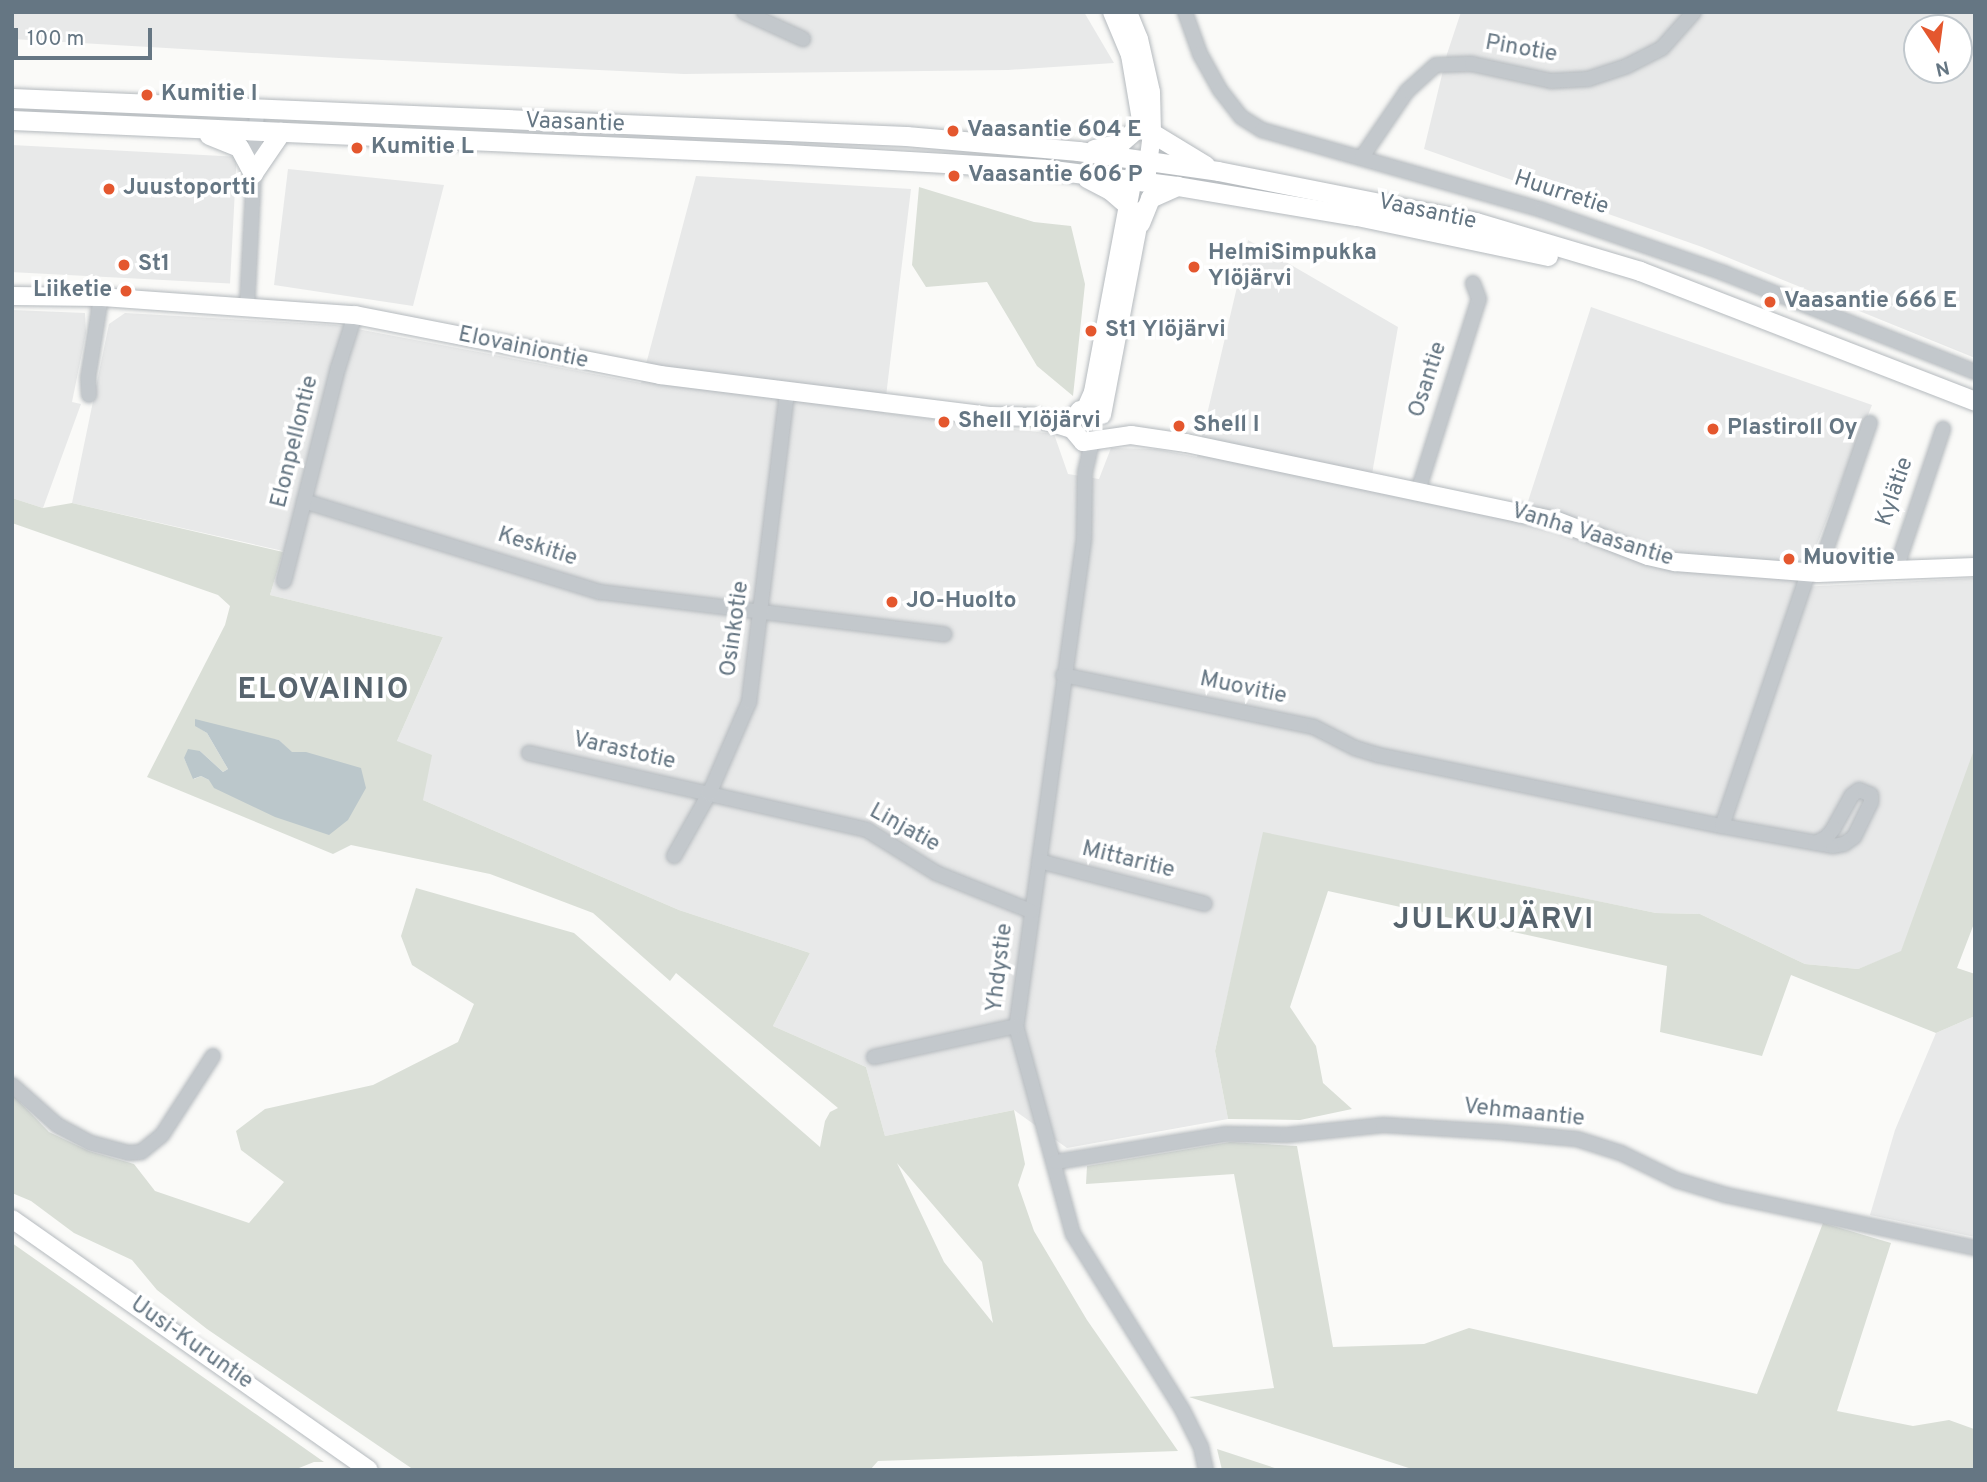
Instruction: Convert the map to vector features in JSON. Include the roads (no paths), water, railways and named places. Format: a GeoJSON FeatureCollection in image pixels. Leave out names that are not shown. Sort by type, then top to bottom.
{"type":"FeatureCollection","features":[{"type":"Feature","properties":{"kind":"highway","name":"Vaasantie"},"geometry":{"type":"LineString","coordinates":[[12,99],[906,136],[1078,151],[1141,171],[1177,186],[1496,244],[1699,294]]}},
{"type":"Feature","properties":{"kind":"highway","name":"Vaasantie"},"geometry":{"type":"LineString","coordinates":[[12,120],[788,154],[1077,172],[1218,171],[1476,222],[1640,271],[1975,401]]}},
{"type":"Feature","properties":{"kind":"highway"},"geometry":{"type":"LineString","coordinates":[[177,129],[230,141],[246,155],[253,173]]}},
{"type":"Feature","properties":{"kind":"highway"},"geometry":{"type":"LineString","coordinates":[[1078,151],[1120,143],[1146,129],[1188,157],[1218,171]]}},
{"type":"Feature","properties":{"kind":"highway"},"geometry":{"type":"LineString","coordinates":[[253,173],[281,132]]}},
{"type":"Feature","properties":{"kind":"highway"},"geometry":{"type":"LineString","coordinates":[[1077,172],[1110,190],[1127,205]]}},
{"type":"Feature","properties":{"kind":"highway"},"geometry":{"type":"LineString","coordinates":[[1140,223],[1150,198],[1177,186]]}},
{"type":"Feature","properties":{"kind":"main road"},"geometry":{"type":"LineString","coordinates":[[1112,12],[1130,55],[1146,129]]}},
{"type":"Feature","properties":{"kind":"main road"},"geometry":{"type":"LineString","coordinates":[[1094,423],[1140,223],[1148,74],[1128,12]]}},
{"type":"Feature","properties":{"kind":"main road"},"geometry":{"type":"LineString","coordinates":[[1094,423],[1093,392],[1127,205],[1141,171]]}},
{"type":"Feature","properties":{"kind":"main road","name":"Elovainiontie"},"geometry":{"type":"LineString","coordinates":[[12,296],[101,297],[355,316],[615,368],[991,416],[1094,423]]}},
{"type":"Feature","properties":{"kind":"main road","name":"Elovainiontie"},"geometry":{"type":"LineString","coordinates":[[1033,417],[1073,431]]}},
{"type":"Feature","properties":{"kind":"main road"},"geometry":{"type":"LineString","coordinates":[[1073,431],[1072,420],[1094,423]]}},
{"type":"Feature","properties":{"kind":"main road","name":"Vanha Vaasantie"},"geometry":{"type":"LineString","coordinates":[[1094,423],[1131,435],[1186,443],[1558,521],[1648,556],[1675,562],[1813,573],[1975,567]]}},
{"type":"Feature","properties":{"kind":"main road","name":"Uusi-Kuruntie"},"geometry":{"type":"LineString","coordinates":[[12,1219],[369,1470]]}},
{"type":"Feature","properties":{"kind":"street"},"geometry":{"type":"LineString","coordinates":[[744,12],[803,39]]}},
{"type":"Feature","properties":{"kind":"street","name":"Huurretie"},"geometry":{"type":"LineString","coordinates":[[1185,12],[1192,36],[1210,73],[1241,117],[1262,130],[1517,203],[1663,251],[1975,372]]}},
{"type":"Feature","properties":{"kind":"street","name":"Pinotie"},"geometry":{"type":"LineString","coordinates":[[1362,157],[1407,91],[1436,65],[1472,64],[1551,81],[1588,79],[1628,66],[1662,48],[1675,37],[1694,12]]}},
{"type":"Feature","properties":{"kind":"street"},"geometry":{"type":"LineString","coordinates":[[247,308],[257,109]]}},
{"type":"Feature","properties":{"kind":"street","name":"Osantie"},"geometry":{"type":"LineString","coordinates":[[1418,491],[1479,299],[1473,284]]}},
{"type":"Feature","properties":{"kind":"street"},"geometry":{"type":"LineString","coordinates":[[89,395],[88,378],[101,297]]}},
{"type":"Feature","properties":{"kind":"street","name":"Elonpellontie"},"geometry":{"type":"LineString","coordinates":[[284,581],[355,316]]}},
{"type":"Feature","properties":{"kind":"street","name":"Osinkotie"},"geometry":{"type":"LineString","coordinates":[[674,856],[709,794],[749,702],[787,391]]}},
{"type":"Feature","properties":{"kind":"street","name":"Yhdystie"},"geometry":{"type":"LineString","coordinates":[[1094,423],[1085,473],[1084,539],[1016,1026],[1035,1102],[1056,1163],[1073,1234],[1183,1411],[1200,1447],[1206,1470]]}},
{"type":"Feature","properties":{"kind":"street"},"geometry":{"type":"LineString","coordinates":[[1722,826],[1870,423]]}},
{"type":"Feature","properties":{"kind":"street","name":"Kylätie"},"geometry":{"type":"LineString","coordinates":[[1895,572],[1898,556],[1943,429]]}},
{"type":"Feature","properties":{"kind":"street","name":"Yhdystie"},"geometry":{"type":"LineString","coordinates":[[1073,431],[1085,473]]}},
{"type":"Feature","properties":{"kind":"street","name":"Keskitie"},"geometry":{"type":"LineString","coordinates":[[304,501],[600,592],[944,634]]}},
{"type":"Feature","properties":{"kind":"street","name":"Muovitie"},"geometry":{"type":"LineString","coordinates":[[1063,675],[1314,727],[1355,748],[1378,755],[1815,843]]}},
{"type":"Feature","properties":{"kind":"street","name":"Varastotie"},"geometry":{"type":"LineString","coordinates":[[529,753],[709,794]]}},
{"type":"Feature","properties":{"kind":"street","name":"Linjatie"},"geometry":{"type":"LineString","coordinates":[[709,794],[867,830],[936,873],[1031,911]]}},
{"type":"Feature","properties":{"kind":"street","name":"Mittaritie"},"geometry":{"type":"LineString","coordinates":[[1040,861],[1205,904]]}},
{"type":"Feature","properties":{"kind":"street"},"geometry":{"type":"LineString","coordinates":[[874,1056],[1016,1026]]}},
{"type":"Feature","properties":{"kind":"street"},"geometry":{"type":"LineString","coordinates":[[12,1085],[57,1125],[91,1143],[129,1153],[141,1152],[162,1135],[213,1056]]}},
{"type":"Feature","properties":{"kind":"street","name":"Vehmaantie"},"geometry":{"type":"LineString","coordinates":[[1056,1163],[1225,1134],[1287,1135],[1383,1125],[1577,1139],[1620,1153],[1676,1180],[1726,1195],[1975,1248]]}},
{"type":"Feature","properties":{"kind":"place","name":"Kumitie I"},"geometry":{"type":"Point","coordinates":[147,95]}},
{"type":"Feature","properties":{"kind":"place","name":"Vaasantie 604 E"},"geometry":{"type":"Point","coordinates":[953,131]}},
{"type":"Feature","properties":{"kind":"place","name":"Kumitie L"},"geometry":{"type":"Point","coordinates":[357,148]}},
{"type":"Feature","properties":{"kind":"place","name":"Vaasantie 606 P"},"geometry":{"type":"Point","coordinates":[954,176]}},
{"type":"Feature","properties":{"kind":"place","name":"Juustoportti"},"geometry":{"type":"Point","coordinates":[109,189]}},
{"type":"Feature","properties":{"kind":"place","name":"St1"},"geometry":{"type":"Point","coordinates":[124,265]}},
{"type":"Feature","properties":{"kind":"place","name":"HelmiSimpukka Ylöjärvi"},"geometry":{"type":"Point","coordinates":[1194,267]}},
{"type":"Feature","properties":{"kind":"place","name":"Liiketie"},"geometry":{"type":"Point","coordinates":[126,291]}},
{"type":"Feature","properties":{"kind":"place","name":"Vaasantie 666 E"},"geometry":{"type":"Point","coordinates":[1770,302]}},
{"type":"Feature","properties":{"kind":"place","name":"St1 Ylöjärvi"},"geometry":{"type":"Point","coordinates":[1091,331]}},
{"type":"Feature","properties":{"kind":"place","name":"Shell Ylöjärvi"},"geometry":{"type":"Point","coordinates":[944,422]}},
{"type":"Feature","properties":{"kind":"place","name":"Shell I"},"geometry":{"type":"Point","coordinates":[1179,426]}},
{"type":"Feature","properties":{"kind":"place","name":"Plastiroll Oy"},"geometry":{"type":"Point","coordinates":[1713,429]}},
{"type":"Feature","properties":{"kind":"place","name":"Muovitie"},"geometry":{"type":"Point","coordinates":[1789,559]}},
{"type":"Feature","properties":{"kind":"place","name":"JO-Huolto"},"geometry":{"type":"Point","coordinates":[892,602]}},
{"type":"Feature","properties":{"kind":"district","name":"ELOVAINIO"},"geometry":{"type":"Point","coordinates":[324,691]}},
{"type":"Feature","properties":{"kind":"district","name":"JULKUJÄRVI"},"geometry":{"type":"Point","coordinates":[1494,921]}}]}
